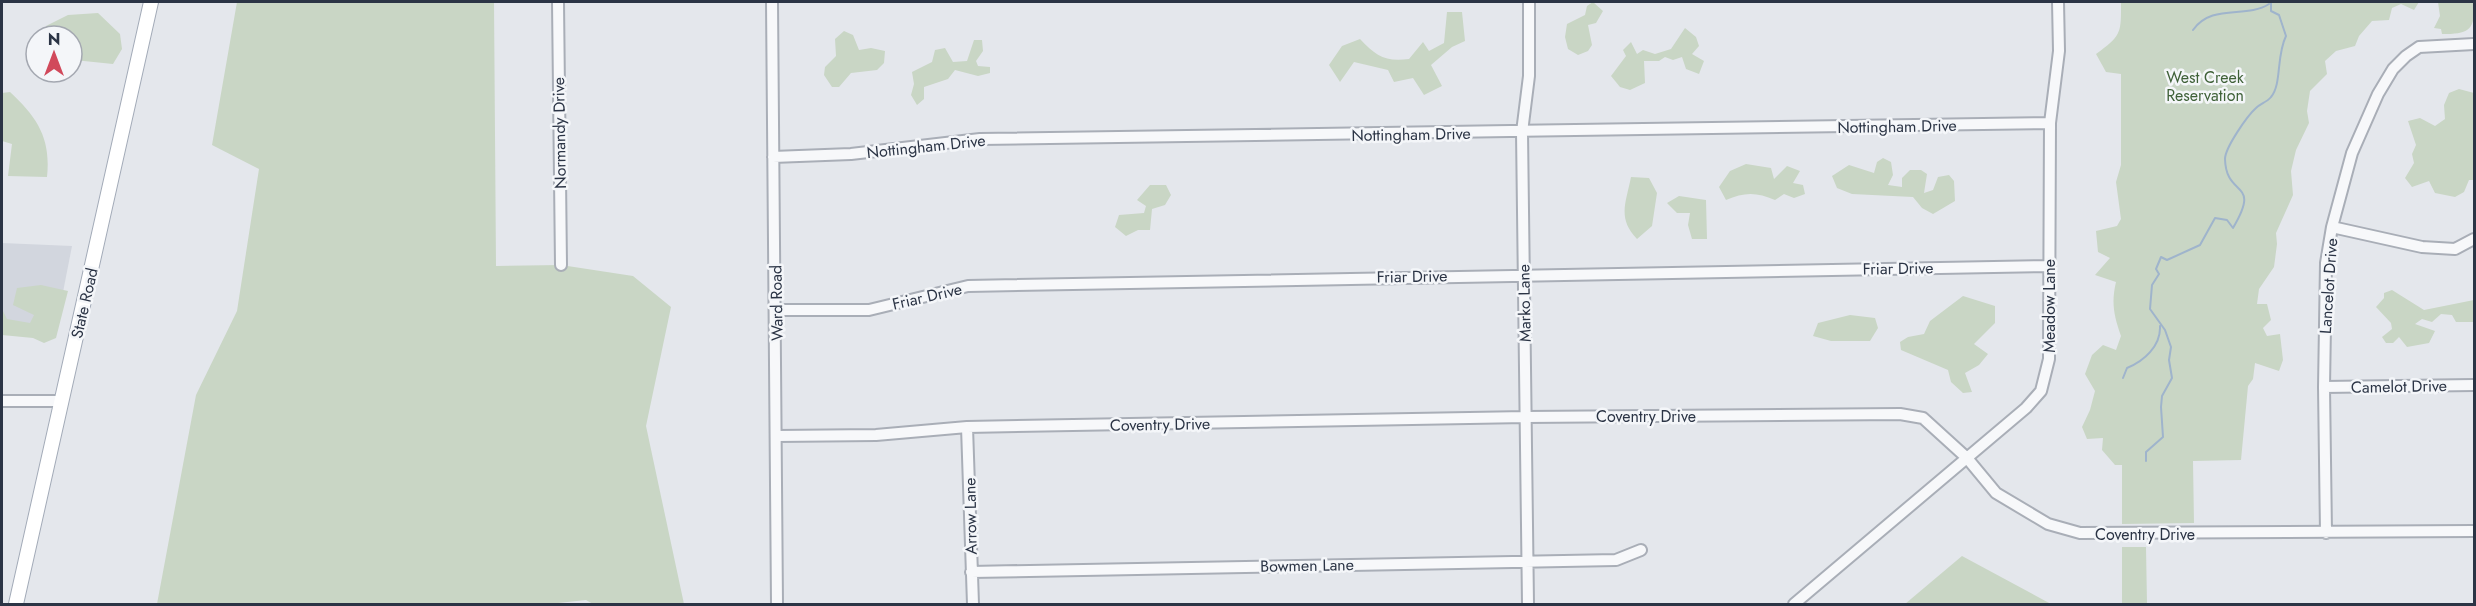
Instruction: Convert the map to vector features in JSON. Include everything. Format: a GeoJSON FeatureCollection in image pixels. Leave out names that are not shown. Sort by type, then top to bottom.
{"type":"FeatureCollection","features":[{"type":"Feature","properties":{"kind":"main road","name":"State Road"},"geometry":{"type":"LineString","coordinates":[[16,604],[151,2]]}},
{"type":"Feature","properties":{"kind":"street","name":"Normandy Drive"},"geometry":{"type":"LineString","coordinates":[[558,2],[561,265]]}},
{"type":"Feature","properties":{"kind":"street","name":"Ward Road"},"geometry":{"type":"LineString","coordinates":[[772,2],[777,604]]}},
{"type":"Feature","properties":{"kind":"street","name":"Marko Lane"},"geometry":{"type":"LineString","coordinates":[[1528,604],[1522,132],[1529,76],[1529,2]]}},
{"type":"Feature","properties":{"kind":"street","name":"Meadow Lane"},"geometry":{"type":"LineString","coordinates":[[1794,604],[2026,408],[2041,391],[2049,359],[2050,123],[2059,51],[2058,2]]}},
{"type":"Feature","properties":{"kind":"street","name":"Lancelot Drive"},"geometry":{"type":"LineString","coordinates":[[2326,533],[2325,285],[2332,227],[2352,153],[2378,94],[2393,69],[2419,47],[2475,44]]}},
{"type":"Feature","properties":{"kind":"street","name":"Nottingham Drive"},"geometry":{"type":"LineString","coordinates":[[773,157],[851,154],[980,140],[2050,123]]}},
{"type":"Feature","properties":{"kind":"street"},"geometry":{"type":"LineString","coordinates":[[2332,227],[2422,247],[2455,249],[2475,239]]}},
{"type":"Feature","properties":{"kind":"street","name":"Friar Drive"},"geometry":{"type":"LineString","coordinates":[[776,310],[869,310],[968,286],[2050,266]]}},
{"type":"Feature","properties":{"kind":"street","name":"Camelot Drive"},"geometry":{"type":"LineString","coordinates":[[2324,387],[2475,385]]}},
{"type":"Feature","properties":{"kind":"street"},"geometry":{"type":"LineString","coordinates":[[2,401],[61,401]]}},
{"type":"Feature","properties":{"kind":"street","name":"Coventry Drive"},"geometry":{"type":"LineString","coordinates":[[777,436],[876,435],[968,427],[1526,417],[1900,414],[1923,418],[1967,458],[1996,492],[2048,524],[2080,533],[2475,531]]}},
{"type":"Feature","properties":{"kind":"street","name":"Arrow Lane"},"geometry":{"type":"LineString","coordinates":[[968,427],[973,604]]}},
{"type":"Feature","properties":{"kind":"street","name":"Bowmen Lane"},"geometry":{"type":"LineString","coordinates":[[971,572],[1616,560],[1641,550]]}},
{"type":"Feature","properties":{"kind":"shaded area"},"geometry":{"type":"Polygon","coordinates":[[[2,243],[72,246],[55,333],[2,333],[2,243]]]}},
{"type":"Feature","properties":{"kind":"green space"},"geometry":{"type":"Polygon","coordinates":[[[237,2],[494,2],[496,266],[561,265],[633,276],[671,307],[646,426],[684,604],[593,604],[586,600],[549,604],[157,604],[196,395],[237,311],[259,169],[212,145],[237,2]]]}},
{"type":"Feature","properties":{"kind":"green space"},"geometry":{"type":"Polygon","coordinates":[[[1593,2],[1603,11],[1596,23],[1588,25],[1592,45],[1588,51],[1578,55],[1568,49],[1565,37],[1567,24],[1585,15],[1587,6],[1593,2]]]}},
{"type":"Feature","properties":{"kind":"green space","name":"West Creek Reservation"},"geometry":{"type":"Polygon","coordinates":[[[2121,2],[2419,2],[2414,10],[2401,4],[2392,8],[2389,20],[2372,21],[2359,36],[2355,46],[2336,51],[2325,61],[2327,74],[2310,91],[2307,111],[2309,123],[2296,150],[2291,171],[2293,195],[2276,233],[2274,267],[2259,289],[2257,304],[2267,304],[2271,320],[2263,328],[2267,336],[2280,334],[2283,360],[2279,371],[2255,363],[2253,379],[2248,386],[2241,460],[2193,461],[2194,523],[2122,524],[2122,465],[2115,465],[2102,450],[2103,438],[2087,439],[2082,427],[2095,391],[2085,374],[2092,355],[2103,345],[2116,350],[2121,336],[2114,309],[2116,282],[2095,275],[2110,258],[2098,252],[2096,231],[2117,226],[2121,219],[2116,182],[2121,165],[2121,74],[2106,72],[2096,54],[2111,42],[2118,32],[2121,21],[2121,2]]]}},
{"type":"Feature","properties":{"kind":"green space"},"geometry":{"type":"Polygon","coordinates":[[[2438,2],[2474,2],[2472,24],[2459,33],[2442,34],[2441,29],[2434,28],[2440,16],[2438,2]]]}},
{"type":"Feature","properties":{"kind":"green space"},"geometry":{"type":"Polygon","coordinates":[[[1447,12],[1462,12],[1465,41],[1452,47],[1431,65],[1442,86],[1424,95],[1413,78],[1394,82],[1388,70],[1354,62],[1340,82],[1329,65],[1342,46],[1360,39],[1376,54],[1393,60],[1409,59],[1423,42],[1429,51],[1444,43],[1447,12]]]}},
{"type":"Feature","properties":{"kind":"green space"},"geometry":{"type":"Polygon","coordinates":[[[98,13],[120,34],[122,49],[113,64],[84,61],[84,24],[50,24],[68,15],[98,13]]]}},
{"type":"Feature","properties":{"kind":"green space"},"geometry":{"type":"Polygon","coordinates":[[[1685,28],[1696,37],[1699,46],[1692,54],[1704,61],[1699,74],[1686,69],[1682,57],[1673,60],[1665,57],[1659,61],[1644,61],[1645,83],[1630,90],[1620,87],[1611,76],[1626,56],[1623,50],[1631,42],[1637,54],[1643,50],[1655,54],[1671,49],[1685,28]]]}},
{"type":"Feature","properties":{"kind":"green space"},"geometry":{"type":"Polygon","coordinates":[[[844,31],[853,35],[859,50],[871,48],[885,51],[884,63],[877,70],[851,73],[839,87],[832,87],[824,75],[825,67],[836,56],[835,39],[844,31]]]}},
{"type":"Feature","properties":{"kind":"green space"},"geometry":{"type":"Polygon","coordinates":[[[974,40],[982,40],[983,51],[976,61],[978,66],[990,67],[990,73],[978,76],[955,70],[948,79],[924,87],[924,99],[917,105],[911,95],[914,84],[912,72],[932,62],[935,50],[945,48],[953,62],[967,61],[974,40]]]}},
{"type":"Feature","properties":{"kind":"green space"},"geometry":{"type":"Polygon","coordinates":[[[2459,89],[2474,93],[2474,180],[2469,180],[2464,192],[2455,197],[2435,193],[2429,181],[2412,187],[2405,178],[2414,163],[2412,154],[2416,145],[2408,121],[2420,118],[2435,126],[2445,119],[2444,105],[2449,93],[2459,89]]]}},
{"type":"Feature","properties":{"kind":"green space"},"geometry":{"type":"Polygon","coordinates":[[[10,92],[28,111],[41,130],[47,151],[47,177],[8,176],[12,144],[2,141],[2,93],[10,92]]]}},
{"type":"Feature","properties":{"kind":"green space"},"geometry":{"type":"Polygon","coordinates":[[[1883,158],[1891,162],[1893,175],[1888,185],[1902,187],[1902,178],[1910,170],[1921,170],[1927,174],[1924,193],[1933,190],[1938,177],[1949,175],[1954,181],[1955,201],[1933,214],[1922,208],[1913,197],[1852,194],[1837,188],[1832,176],[1849,165],[1874,173],[1877,162],[1883,158]]]}},
{"type":"Feature","properties":{"kind":"green space"},"geometry":{"type":"Polygon","coordinates":[[[1746,164],[1771,168],[1774,179],[1787,166],[1800,171],[1793,183],[1803,185],[1805,194],[1794,198],[1784,194],[1775,200],[1756,194],[1745,194],[1726,200],[1719,187],[1730,171],[1746,164]]]}},
{"type":"Feature","properties":{"kind":"green space"},"geometry":{"type":"Polygon","coordinates":[[[1631,177],[1649,178],[1657,193],[1652,226],[1637,239],[1625,217],[1625,203],[1631,177]]]}},
{"type":"Feature","properties":{"kind":"green space"},"geometry":{"type":"Polygon","coordinates":[[[1150,185],[1166,185],[1171,195],[1165,205],[1152,209],[1150,230],[1138,230],[1126,236],[1115,227],[1119,215],[1144,213],[1146,206],[1137,200],[1150,185]]]}},
{"type":"Feature","properties":{"kind":"green space"},"geometry":{"type":"Polygon","coordinates":[[[1679,196],[1706,200],[1707,239],[1692,239],[1688,225],[1690,213],[1677,213],[1667,203],[1679,196]]]}},
{"type":"Feature","properties":{"kind":"green space"},"geometry":{"type":"Polygon","coordinates":[[[41,285],[68,291],[56,338],[44,343],[33,338],[2,335],[2,309],[7,319],[30,323],[34,315],[13,305],[17,288],[41,285]]]}},
{"type":"Feature","properties":{"kind":"green space"},"geometry":{"type":"Polygon","coordinates":[[[2392,290],[2424,310],[2474,300],[2474,322],[2456,322],[2452,315],[2441,314],[2432,322],[2422,319],[2415,324],[2435,331],[2429,343],[2407,347],[2399,337],[2393,343],[2386,343],[2382,337],[2392,329],[2391,323],[2376,307],[2384,298],[2384,293],[2392,290]]]}},
{"type":"Feature","properties":{"kind":"green space"},"geometry":{"type":"Polygon","coordinates":[[[1963,296],[1995,306],[1995,323],[1974,344],[1988,354],[1979,365],[1965,373],[1972,392],[1963,393],[1951,382],[1948,370],[1901,350],[1900,342],[1908,337],[1924,334],[1930,321],[1963,296]]]}},
{"type":"Feature","properties":{"kind":"green space"},"geometry":{"type":"Polygon","coordinates":[[[1850,315],[1875,318],[1878,328],[1870,341],[1831,341],[1813,336],[1818,323],[1850,315]]]}},
{"type":"Feature","properties":{"kind":"green space"},"geometry":{"type":"Polygon","coordinates":[[[2122,547],[2146,547],[2147,604],[2122,604],[2122,547]]]}},
{"type":"Feature","properties":{"kind":"green space"},"geometry":{"type":"Polygon","coordinates":[[[1962,556],[2051,604],[1905,604],[1962,556]]]}},
{"type":"Feature","properties":{"kind":"waterway"},"geometry":{"type":"LineString","coordinates":[[2146,461],[2146,452],[2163,437],[2162,396],[2172,378],[2169,360],[2171,347],[2165,330],[2150,309],[2152,285],[2159,274],[2156,269],[2161,257],[2167,260],[2200,245],[2215,218],[2227,220],[2233,228],[2241,213],[2243,195],[2231,180],[2225,159],[2232,140],[2242,125],[2256,108],[2271,97],[2277,85],[2281,52],[2286,36],[2279,15],[2271,11],[2271,2]]}},
{"type":"Feature","properties":{"kind":"waterway"},"geometry":{"type":"LineString","coordinates":[[2193,30],[2210,17],[2250,11],[2269,4]]}},
{"type":"Feature","properties":{"kind":"waterway"},"geometry":{"type":"LineString","coordinates":[[2123,378],[2127,368],[2150,352],[2158,340],[2160,326]]}}]}
